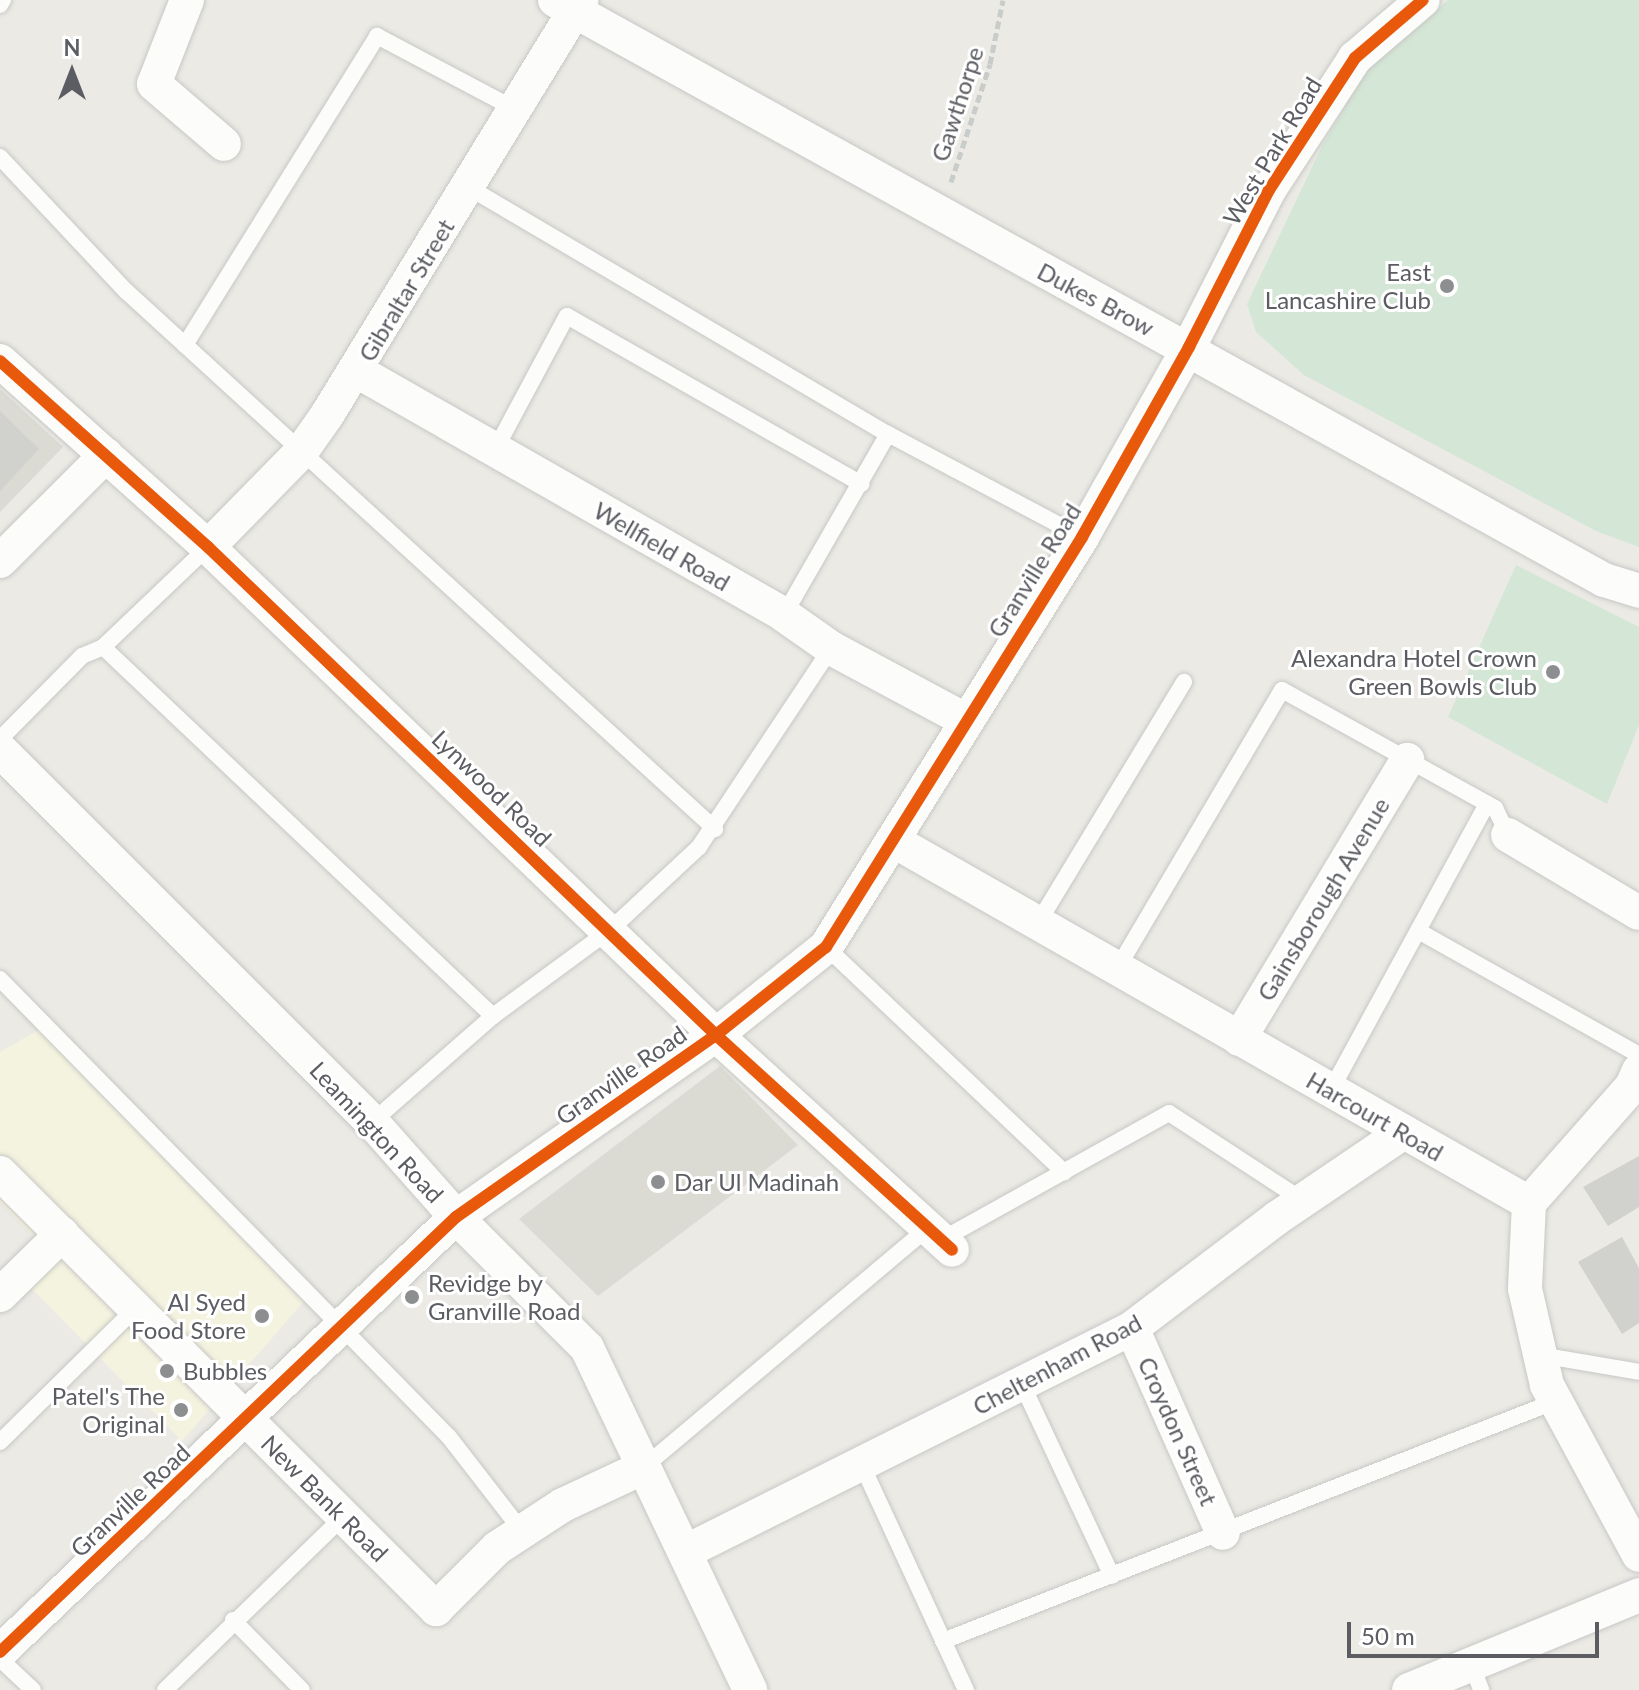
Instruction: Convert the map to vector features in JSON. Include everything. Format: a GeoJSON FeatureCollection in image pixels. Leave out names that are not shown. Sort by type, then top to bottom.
{"type":"FeatureCollection","features":[{"type":"Feature","properties":{"kind":"street"},"geometry":{"type":"LineString","coordinates":[[187,0],[154,84],[224,144]]}},
{"type":"Feature","properties":{"kind":"street","name":"West Park Road"},"geometry":{"type":"LineString","coordinates":[[1189,347],[1269,190],[1355,58],[1423,0]]}},
{"type":"Feature","properties":{"kind":"street","name":"Dukes Brow"},"geometry":{"type":"LineString","coordinates":[[571,4],[938,216],[1189,347],[1604,580],[1639,591]]}},
{"type":"Feature","properties":{"kind":"street","name":"Gibraltar Street"},"geometry":{"type":"LineString","coordinates":[[208,547],[301,452],[357,371],[515,109],[571,4]]}},
{"type":"Feature","properties":{"kind":"street","name":"Granville Road"},"geometry":{"type":"LineString","coordinates":[[0,1652],[246,1421],[337,1326],[456,1217],[716,1035],[826,947],[1082,537],[1189,347]]}},
{"type":"Feature","properties":{"kind":"street","name":"Lynwood Road"},"geometry":{"type":"LineString","coordinates":[[0,361],[208,547],[716,1035],[940,1239]]}},
{"type":"Feature","properties":{"kind":"street","name":"Wellfield Road"},"geometry":{"type":"LineString","coordinates":[[357,371],[784,615],[831,648],[967,721]]}},
{"type":"Feature","properties":{"kind":"street"},"geometry":{"type":"LineString","coordinates":[[0,561],[106,455]]}},
{"type":"Feature","properties":{"kind":"street","name":"Leamington Road"},"geometry":{"type":"LineString","coordinates":[[0,750],[372,1122],[456,1217],[587,1348],[750,1690]]}},
{"type":"Feature","properties":{"kind":"street","name":"Gainsborough Avenue"},"geometry":{"type":"LineString","coordinates":[[1239,1039],[1407,760]]}},
{"type":"Feature","properties":{"kind":"street"},"geometry":{"type":"LineString","coordinates":[[1508,835],[1639,913]]}},
{"type":"Feature","properties":{"kind":"street","name":"Harcourt Road"},"geometry":{"type":"LineString","coordinates":[[894,841],[1529,1203]]}},
{"type":"Feature","properties":{"kind":"street"},"geometry":{"type":"LineString","coordinates":[[1639,1070],[1632,1086],[1529,1203],[1525,1289],[1540,1355],[1556,1401],[1639,1555]]}},
{"type":"Feature","properties":{"kind":"street","name":"Cheltenham Road"},"geometry":{"type":"LineString","coordinates":[[685,1552],[1132,1328],[1302,1200],[1404,1132]]}},
{"type":"Feature","properties":{"kind":"street","name":"New Bank Road"},"geometry":{"type":"LineString","coordinates":[[0,1173],[436,1609],[497,1548],[563,1505],[644,1467]]}},
{"type":"Feature","properties":{"kind":"street"},"geometry":{"type":"LineString","coordinates":[[0,1295],[62,1234]]}},
{"type":"Feature","properties":{"kind":"street","name":"Croydon Street"},"geometry":{"type":"LineString","coordinates":[[1132,1328],[1223,1533]]}},
{"type":"Feature","properties":{"kind":"street"},"geometry":{"type":"LineString","coordinates":[[1409,1690],[1477,1678],[1639,1595]]}},
{"type":"Feature","properties":{"kind":"lane"},"geometry":{"type":"LineString","coordinates":[[185,345],[377,36],[515,109]]}},
{"type":"Feature","properties":{"kind":"lane"},"geometry":{"type":"LineString","coordinates":[[0,157],[126,291],[715,829]]}},
{"type":"Feature","properties":{"kind":"lane"},"geometry":{"type":"LineString","coordinates":[[468,187],[888,434],[1082,537]]}},
{"type":"Feature","properties":{"kind":"lane"},"geometry":{"type":"LineString","coordinates":[[495,450],[567,316],[861,484]]}},
{"type":"Feature","properties":{"kind":"lane"},"geometry":{"type":"LineString","coordinates":[[784,615],[888,434]]}},
{"type":"Feature","properties":{"kind":"lane"},"geometry":{"type":"LineString","coordinates":[[0,739],[82,656],[103,647],[208,547]]}},
{"type":"Feature","properties":{"kind":"lane"},"geometry":{"type":"LineString","coordinates":[[103,647],[493,1016]]}},
{"type":"Feature","properties":{"kind":"lane"},"geometry":{"type":"LineString","coordinates":[[372,1122],[493,1016],[610,930],[715,829],[831,648]]}},
{"type":"Feature","properties":{"kind":"lane"},"geometry":{"type":"LineString","coordinates":[[1038,923],[1184,682]]}},
{"type":"Feature","properties":{"kind":"lane"},"geometry":{"type":"LineString","coordinates":[[1117,969],[1282,690],[1495,808],[1508,835]]}},
{"type":"Feature","properties":{"kind":"lane"},"geometry":{"type":"LineString","coordinates":[[1331,1090],[1420,932],[1487,804]]}},
{"type":"Feature","properties":{"kind":"lane"},"geometry":{"type":"LineString","coordinates":[[1420,932],[1639,1055]]}},
{"type":"Feature","properties":{"kind":"lane"},"geometry":{"type":"LineString","coordinates":[[826,947],[1064,1172]]}},
{"type":"Feature","properties":{"kind":"lane"},"geometry":{"type":"LineString","coordinates":[[0,979],[449,1437],[522,1531]]}},
{"type":"Feature","properties":{"kind":"lane"},"geometry":{"type":"LineString","coordinates":[[644,1467],[940,1239],[1169,1113],[1302,1200]]}},
{"type":"Feature","properties":{"kind":"lane"},"geometry":{"type":"LineString","coordinates":[[0,1442],[136,1308]]}},
{"type":"Feature","properties":{"kind":"lane"},"geometry":{"type":"LineString","coordinates":[[1540,1355],[1639,1372]]}},
{"type":"Feature","properties":{"kind":"lane"},"geometry":{"type":"LineString","coordinates":[[1022,1384],[1112,1576]]}},
{"type":"Feature","properties":{"kind":"lane"},"geometry":{"type":"LineString","coordinates":[[943,1641],[1556,1401]]}},
{"type":"Feature","properties":{"kind":"lane"},"geometry":{"type":"LineString","coordinates":[[862,1465],[966,1690]]}},
{"type":"Feature","properties":{"kind":"lane"},"geometry":{"type":"LineString","coordinates":[[165,1690],[233,1620],[344,1516]]}},
{"type":"Feature","properties":{"kind":"lane"},"geometry":{"type":"LineString","coordinates":[[233,1620],[302,1690]]}},
{"type":"Feature","properties":{"kind":"lane"},"geometry":{"type":"LineString","coordinates":[[0,1659],[33,1690]]}},
{"type":"Feature","properties":{"kind":"shaded area","name":"East Lancashire Club"},"geometry":{"type":"Polygon","coordinates":[[[1448,0],[1639,0],[1639,547],[1596,531],[1304,375],[1256,332],[1247,304],[1323,144],[1366,71],[1448,0]]]}},
{"type":"Feature","properties":{"kind":"shaded area"},"geometry":{"type":"Polygon","coordinates":[[[0,389],[63,447],[0,512],[0,389]]]}},
{"type":"Feature","properties":{"kind":"shaded area","name":"Alexandra Hotel Crown Green Bowls Club"},"geometry":{"type":"Polygon","coordinates":[[[1516,565],[1639,627],[1639,725],[1607,804],[1448,717],[1516,565]]]}},
{"type":"Feature","properties":{"kind":"shaded area"},"geometry":{"type":"Polygon","coordinates":[[[40,1029],[307,1298],[182,1441],[26,1283],[54,1258],[0,1202],[0,1052],[40,1029]]]}},
{"type":"Feature","properties":{"kind":"shaded area","name":"Dar Ul Madinah"},"geometry":{"type":"Polygon","coordinates":[[[720,1066],[798,1145],[598,1296],[519,1219],[720,1066]]]}},
{"type":"Feature","properties":{"kind":"building"},"geometry":{"type":"Polygon","coordinates":[[[0,411],[39,449],[0,491],[0,411]]]}},
{"type":"Feature","properties":{"kind":"building"},"geometry":{"type":"Polygon","coordinates":[[[1639,1156],[1639,1207],[1608,1226],[1583,1187],[1639,1156]]]}},
{"type":"Feature","properties":{"kind":"building"},"geometry":{"type":"Polygon","coordinates":[[[1622,1237],[1639,1268],[1639,1323],[1622,1334],[1578,1262],[1622,1237]]]}},
{"type":"Feature","properties":{"kind":"cycle path"},"geometry":{"type":"LineString","coordinates":[[0,1652],[456,1217],[716,1035],[826,947],[1082,537],[1189,347],[1269,190],[1355,58],[1423,0]]}},
{"type":"Feature","properties":{"kind":"cycle path"},"geometry":{"type":"LineString","coordinates":[[0,361],[208,547],[716,1035],[952,1250]]}},
{"type":"Feature","properties":{"kind":"place","name":"East Lancashire Club"},"geometry":{"type":"Point","coordinates":[1447,286]}},
{"type":"Feature","properties":{"kind":"place","name":"Alexandra Hotel Crown Green Bowls Club"},"geometry":{"type":"Point","coordinates":[1553,672]}},
{"type":"Feature","properties":{"kind":"place","name":"Dar Ul Madinah"},"geometry":{"type":"Point","coordinates":[658,1182]}},
{"type":"Feature","properties":{"kind":"place","name":"Revidge by Granville Road"},"geometry":{"type":"Point","coordinates":[412,1297]}},
{"type":"Feature","properties":{"kind":"place","name":"Al Syed Food Store"},"geometry":{"type":"Point","coordinates":[262,1316]}},
{"type":"Feature","properties":{"kind":"place","name":"Bubbles"},"geometry":{"type":"Point","coordinates":[167,1371]}},
{"type":"Feature","properties":{"kind":"place","name":"Patel's The Original"},"geometry":{"type":"Point","coordinates":[181,1410]}}]}
